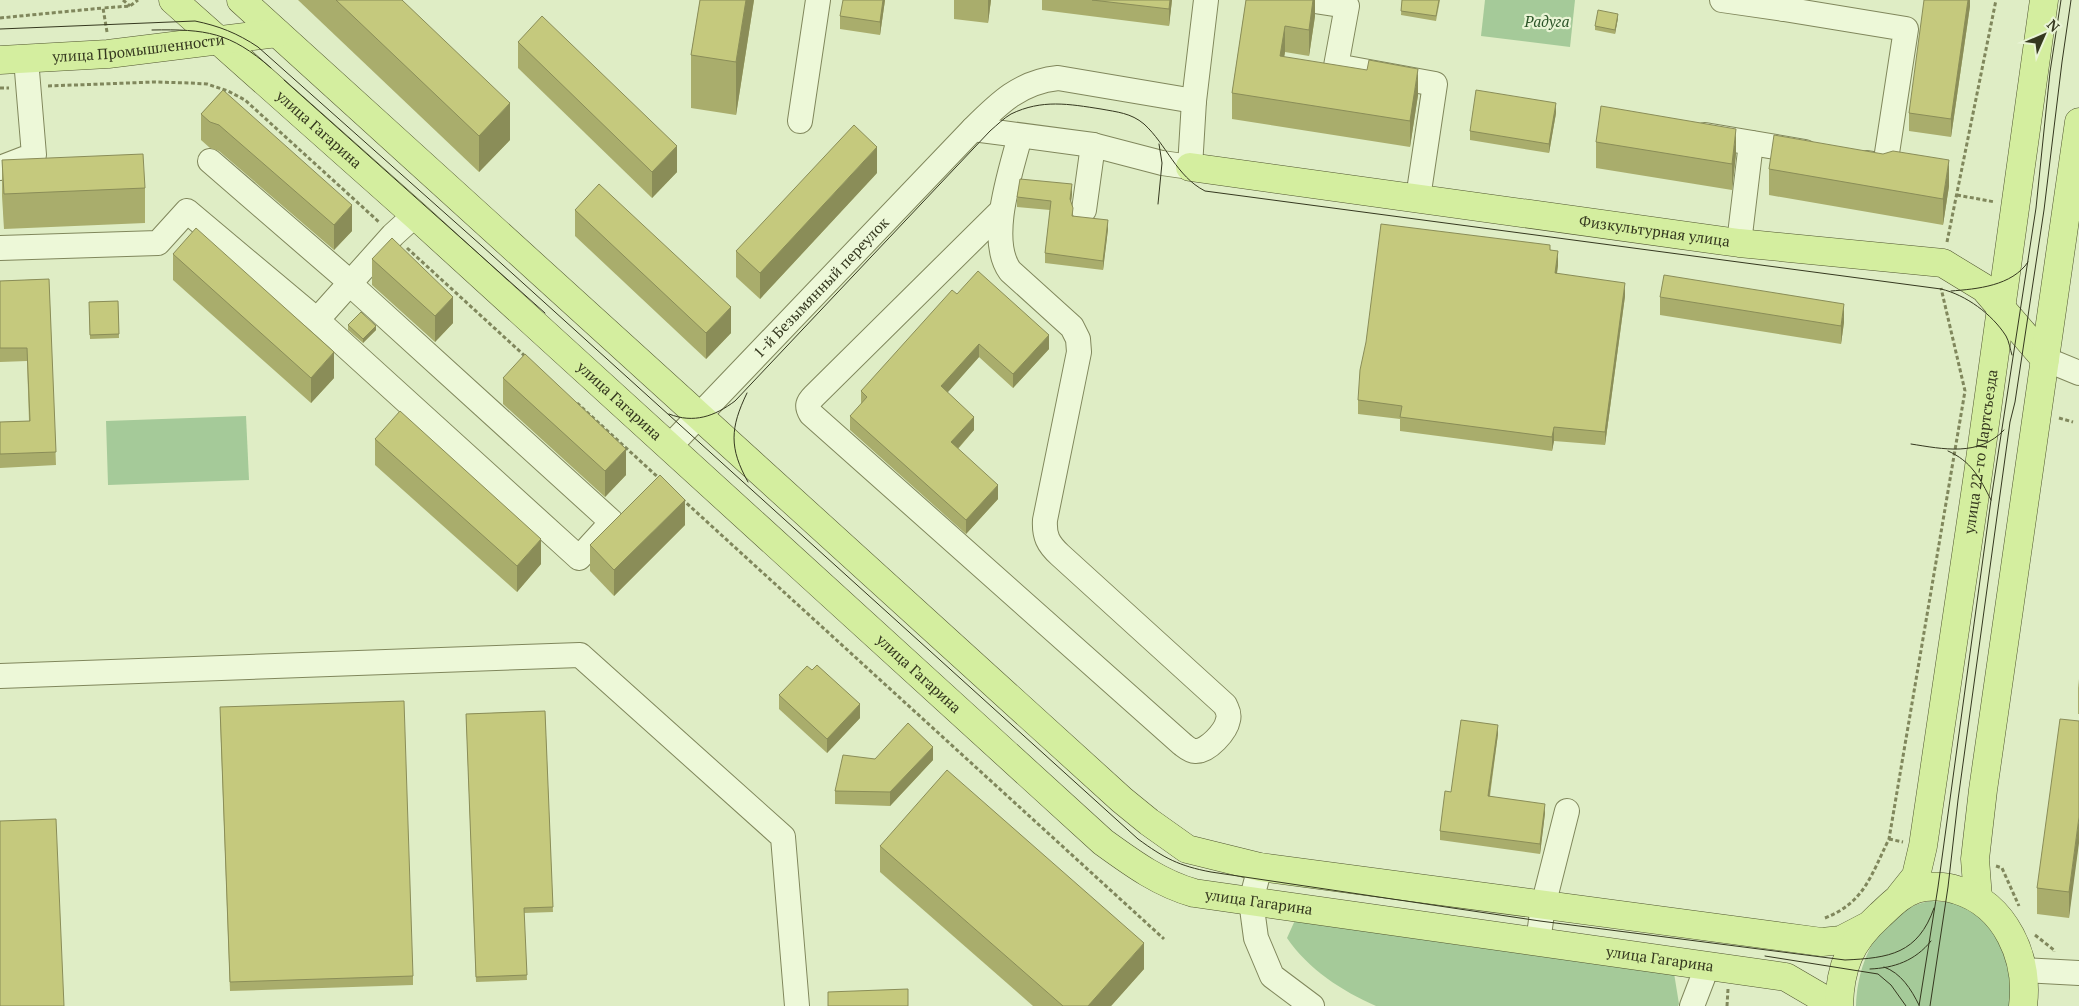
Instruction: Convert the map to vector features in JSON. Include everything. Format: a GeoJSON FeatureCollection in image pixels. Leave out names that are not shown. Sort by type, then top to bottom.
{"type":"FeatureCollection","features":[{"type":"Feature","properties":{"kind":"main road","name":"улица Гагарина"},"geometry":{"type":"LineString","coordinates":[[172,0],[415,214],[1103,842],[1150,875],[1173,887],[1194,893],[1786,977],[1822,998],[1830,1006]]}},
{"type":"Feature","properties":{"kind":"main road"},"geometry":{"type":"LineString","coordinates":[[241,0],[699,417],[1149,822],[1187,850],[1260,867],[1822,942],[1841,940],[1866,927]]}},
{"type":"Feature","properties":{"kind":"main road","name":"улица 22-го Партсъезда"},"geometry":{"type":"LineString","coordinates":[[1900,896],[1916,876],[1923,846],[1978,474],[2044,0]]}},
{"type":"Feature","properties":{"kind":"main road","name":"улица Промышленности"},"geometry":{"type":"LineString","coordinates":[[13,60],[108,54],[277,34]]}},
{"type":"Feature","properties":{"kind":"main road"},"geometry":{"type":"LineString","coordinates":[[1978,898],[1975,859],[1982,800],[2079,122]]}},
{"type":"Feature","properties":{"kind":"main road","name":"Физкультурная улица"},"geometry":{"type":"LineString","coordinates":[[1190,167],[1739,243],[1943,263],[1984,288],[2045,359]]}},
{"type":"Feature","properties":{"kind":"main road"},"geometry":{"type":"LineString","coordinates":[[1839,1006],[1839,993],[1845,960],[1866,927],[1900,896],[1917,888],[1938,887],[1948,887],[1978,898],[2007,927],[2019,953],[2023,970],[2023,1006]]}},
{"type":"Feature","properties":{"kind":"street"},"geometry":{"type":"LineString","coordinates":[[800,121],[818,0]]}},
{"type":"Feature","properties":{"kind":"street"},"geometry":{"type":"LineString","coordinates":[[973,129],[1094,145],[1162,163],[1190,167],[1194,101],[1206,0]]}},
{"type":"Feature","properties":{"kind":"street"},"geometry":{"type":"LineString","coordinates":[[1308,0],[1347,3],[1336,66],[1435,84],[1418,198]]}},
{"type":"Feature","properties":{"kind":"street"},"geometry":{"type":"LineString","coordinates":[[1683,132],[1885,166],[1906,29],[1784,5],[1722,0]]}},
{"type":"Feature","properties":{"kind":"street"},"geometry":{"type":"LineString","coordinates":[[0,168],[34,155],[28,87],[13,60]]}},
{"type":"Feature","properties":{"kind":"street","name":"1-й Безымянный переулок"},"geometry":{"type":"LineString","coordinates":[[670,446],[998,103],[1014,92],[1043,80],[1058,78],[1194,101]]}},
{"type":"Feature","properties":{"kind":"street"},"geometry":{"type":"LineString","coordinates":[[1002,210],[814,396],[809,402],[808,408],[819,420],[1182,744],[1194,752],[1201,751],[1208,747],[1226,726],[1229,712],[1224,705],[1050,546],[1045,533],[1045,520],[1079,352],[1078,339],[1072,327],[1010,271],[1004,263],[1001,253],[1002,210],[1020,136]]}},
{"type":"Feature","properties":{"kind":"street"},"geometry":{"type":"LineString","coordinates":[[1739,243],[1751,143]]}},
{"type":"Feature","properties":{"kind":"street"},"geometry":{"type":"LineString","coordinates":[[1084,210],[1094,145]]}},
{"type":"Feature","properties":{"kind":"street"},"geometry":{"type":"LineString","coordinates":[[0,248],[158,243],[187,212],[318,320],[579,558],[612,522],[351,283],[210,161]]}},
{"type":"Feature","properties":{"kind":"street"},"geometry":{"type":"LineString","coordinates":[[318,320],[393,235],[415,214]]}},
{"type":"Feature","properties":{"kind":"street","name":"Физкультурная улица"},"geometry":{"type":"LineString","coordinates":[[2045,359],[2079,372]]}},
{"type":"Feature","properties":{"kind":"street"},"geometry":{"type":"LineString","coordinates":[[0,676],[580,655],[783,837],[797,1006]]}},
{"type":"Feature","properties":{"kind":"street"},"geometry":{"type":"LineString","coordinates":[[1538,942],[1543,906],[1567,810]]}},
{"type":"Feature","properties":{"kind":"street"},"geometry":{"type":"LineString","coordinates":[[1260,867],[1251,901],[1256,938],[1272,976],[1312,1006]]}},
{"type":"Feature","properties":{"kind":"street"},"geometry":{"type":"LineString","coordinates":[[1692,1006],[1707,967]]}},
{"type":"Feature","properties":{"kind":"street"},"geometry":{"type":"LineString","coordinates":[[2023,970],[2079,973]]}},
{"type":"Feature","properties":{"kind":"path"},"geometry":{"type":"LineString","coordinates":[[123,0],[130,6]]}},
{"type":"Feature","properties":{"kind":"path"},"geometry":{"type":"LineString","coordinates":[[1818,921],[1839,912],[1855,901],[1865,888],[1889,839],[1965,391],[1941,289],[1943,263],[1996,0]]}},
{"type":"Feature","properties":{"kind":"path"},"geometry":{"type":"LineString","coordinates":[[0,18],[103,8]]}},
{"type":"Feature","properties":{"kind":"path"},"geometry":{"type":"LineString","coordinates":[[0,88],[155,82],[206,84],[228,91],[245,100],[533,363]]}},
{"type":"Feature","properties":{"kind":"path"},"geometry":{"type":"LineString","coordinates":[[570,396],[666,484]]}},
{"type":"Feature","properties":{"kind":"path"},"geometry":{"type":"LineString","coordinates":[[680,497],[1164,940]]}},
{"type":"Feature","properties":{"kind":"green space","name":"Радyга"},"geometry":{"type":"Polygon","coordinates":[[[1485,0],[1575,0],[1570,47],[1481,36],[1485,0]]]}},
{"type":"Feature","properties":{"kind":"green space"},"geometry":{"type":"Polygon","coordinates":[[[246,416],[249,480],[108,485],[106,421],[246,416]]]}},
{"type":"Feature","properties":{"kind":"green space"},"geometry":{"type":"Polygon","coordinates":[[[1931,901],[1958,903],[1973,910],[1999,938],[2011,977],[2011,1006],[1856,1006],[1861,971],[1875,939],[1898,914],[1913,906],[1931,901]]]}},
{"type":"Feature","properties":{"kind":"green space"},"geometry":{"type":"Polygon","coordinates":[[[1296,918],[1472,947],[1578,953],[1674,973],[1679,1004],[1678,1006],[1376,1006],[1338,986],[1315,969],[1295,949],[1287,938],[1296,918]]]}},
{"type":"Feature","properties":{"kind":"building"},"geometry":{"type":"Polygon","coordinates":[[[336,0],[402,0],[510,103],[479,136],[336,0]]]}},
{"type":"Feature","properties":{"kind":"building"},"geometry":{"type":"Polygon","coordinates":[[[700,0],[746,0],[736,62],[691,55],[700,0]]]}},
{"type":"Feature","properties":{"kind":"building"},"geometry":{"type":"Polygon","coordinates":[[[843,0],[883,0],[880,22],[840,16],[843,0]]]}},
{"type":"Feature","properties":{"kind":"building"},"geometry":{"type":"Polygon","coordinates":[[[1092,0],[1170,0],[1169,9],[1092,0]]]}},
{"type":"Feature","properties":{"kind":"building"},"geometry":{"type":"Polygon","coordinates":[[[1246,0],[1313,0],[1309,30],[1285,26],[1280,56],[1367,70],[1369,60],[1418,69],[1410,121],[1232,93],[1246,0]]]}},
{"type":"Feature","properties":{"kind":"building"},"geometry":{"type":"Polygon","coordinates":[[[1402,0],[1439,0],[1436,16],[1401,11],[1402,0]]]}},
{"type":"Feature","properties":{"kind":"building"},"geometry":{"type":"Polygon","coordinates":[[[1924,0],[1968,0],[1951,119],[1909,113],[1924,0]]]}},
{"type":"Feature","properties":{"kind":"building"},"geometry":{"type":"Polygon","coordinates":[[[1598,10],[1618,14],[1615,30],[1595,26],[1598,10]]]}},
{"type":"Feature","properties":{"kind":"building"},"geometry":{"type":"Polygon","coordinates":[[[542,16],[677,146],[652,172],[518,42],[542,16]]]}},
{"type":"Feature","properties":{"kind":"building"},"geometry":{"type":"Polygon","coordinates":[[[223,90],[352,205],[334,225],[219,125],[210,122],[201,114],[223,90]]]}},
{"type":"Feature","properties":{"kind":"building"},"geometry":{"type":"Polygon","coordinates":[[[1476,90],[1556,103],[1549,144],[1470,131],[1476,90]]]}},
{"type":"Feature","properties":{"kind":"building"},"geometry":{"type":"Polygon","coordinates":[[[1601,106],[1736,129],[1732,164],[1596,142],[1601,106]]]}},
{"type":"Feature","properties":{"kind":"building"},"geometry":{"type":"Polygon","coordinates":[[[854,125],[877,147],[760,273],[736,251],[854,125]]]}},
{"type":"Feature","properties":{"kind":"building"},"geometry":{"type":"Polygon","coordinates":[[[1774,135],[1883,154],[1893,151],[1949,160],[1943,199],[1769,169],[1774,135]]]}},
{"type":"Feature","properties":{"kind":"building"},"geometry":{"type":"Polygon","coordinates":[[[143,154],[145,188],[4,194],[2,160],[143,154]]]}},
{"type":"Feature","properties":{"kind":"building"},"geometry":{"type":"Polygon","coordinates":[[[1020,179],[1072,184],[1070,199],[1073,208],[1072,216],[1108,220],[1103,261],[1045,253],[1051,201],[1017,197],[1020,179]]]}},
{"type":"Feature","properties":{"kind":"building"},"geometry":{"type":"Polygon","coordinates":[[[599,184],[731,307],[706,333],[575,210],[599,184]]]}},
{"type":"Feature","properties":{"kind":"building"},"geometry":{"type":"Polygon","coordinates":[[[1381,224],[1550,245],[1550,250],[1558,251],[1555,273],[1625,283],[1605,432],[1554,427],[1552,437],[1400,417],[1402,406],[1358,400],[1360,370],[1366,342],[1381,224]]]}},
{"type":"Feature","properties":{"kind":"building"},"geometry":{"type":"Polygon","coordinates":[[[196,228],[334,352],[311,378],[173,254],[196,228]]]}},
{"type":"Feature","properties":{"kind":"building"},"geometry":{"type":"Polygon","coordinates":[[[392,238],[453,297],[435,316],[372,259],[392,238]]]}},
{"type":"Feature","properties":{"kind":"building"},"geometry":{"type":"Polygon","coordinates":[[[978,271],[1049,335],[1013,374],[979,344],[941,386],[974,417],[951,442],[998,485],[966,520],[850,416],[867,397],[861,391],[952,290],[957,294],[978,271]]]}},
{"type":"Feature","properties":{"kind":"building"},"geometry":{"type":"Polygon","coordinates":[[[1664,275],[1844,304],[1841,326],[1660,297],[1664,275]]]}},
{"type":"Feature","properties":{"kind":"building"},"geometry":{"type":"Polygon","coordinates":[[[49,279],[56,452],[0,454],[0,422],[30,421],[27,348],[0,348],[0,281],[49,279]]]}},
{"type":"Feature","properties":{"kind":"building"},"geometry":{"type":"Polygon","coordinates":[[[118,301],[119,334],[90,335],[89,302],[118,301]]]}},
{"type":"Feature","properties":{"kind":"building"},"geometry":{"type":"Polygon","coordinates":[[[361,312],[376,326],[363,339],[348,325],[361,312]]]}},
{"type":"Feature","properties":{"kind":"building"},"geometry":{"type":"Polygon","coordinates":[[[525,354],[626,449],[605,471],[503,378],[525,354]]]}},
{"type":"Feature","properties":{"kind":"building"},"geometry":{"type":"Polygon","coordinates":[[[400,411],[541,539],[517,566],[375,439],[400,411]]]}},
{"type":"Feature","properties":{"kind":"building"},"geometry":{"type":"Polygon","coordinates":[[[660,475],[685,500],[614,570],[590,545],[660,475]]]}},
{"type":"Feature","properties":{"kind":"building"},"geometry":{"type":"Polygon","coordinates":[[[817,665],[860,704],[827,739],[779,695],[807,666],[812,670],[817,665]]]}},
{"type":"Feature","properties":{"kind":"building"},"geometry":{"type":"Polygon","coordinates":[[[404,701],[413,976],[230,982],[220,707],[404,701]]]}},
{"type":"Feature","properties":{"kind":"building"},"geometry":{"type":"Polygon","coordinates":[[[545,711],[553,907],[524,908],[527,975],[476,977],[466,714],[545,711]]]}},
{"type":"Feature","properties":{"kind":"building"},"geometry":{"type":"Polygon","coordinates":[[[2060,719],[2079,721],[2079,817],[2069,892],[2037,888],[2060,719]]]}},
{"type":"Feature","properties":{"kind":"building"},"geometry":{"type":"Polygon","coordinates":[[[1461,720],[1498,725],[1488,796],[1545,804],[1540,844],[1440,831],[1445,791],[1451,792],[1461,720]]]}},
{"type":"Feature","properties":{"kind":"building"},"geometry":{"type":"Polygon","coordinates":[[[908,723],[933,747],[890,792],[835,791],[843,755],[875,759],[908,723]]]}},
{"type":"Feature","properties":{"kind":"building"},"geometry":{"type":"Polygon","coordinates":[[[947,770],[1144,943],[1088,1006],[1063,1006],[880,846],[947,770]]]}},
{"type":"Feature","properties":{"kind":"building"},"geometry":{"type":"Polygon","coordinates":[[[56,819],[64,1006],[0,1006],[0,821],[56,819]]]}},
{"type":"Feature","properties":{"kind":"building"},"geometry":{"type":"Polygon","coordinates":[[[908,989],[908,1006],[828,1006],[828,992],[908,989]]]}},
{"type":"Feature","properties":{"kind":"tram line"},"geometry":{"type":"LineString","coordinates":[[1919,1006],[1938,887],[1991,500],[2036,208],[2050,72],[2061,0]]}},
{"type":"Feature","properties":{"kind":"tram line"},"geometry":{"type":"LineString","coordinates":[[1930,1006],[1948,887],[1958,800],[2010,422],[2015,402],[2044,210],[2071,0]]}},
{"type":"Feature","properties":{"kind":"tram line"},"geometry":{"type":"LineString","coordinates":[[0,29],[195,21],[228,31],[258,47],[482,246],[1138,839],[1172,860],[1211,872],[1540,921],[1845,960],[1875,958],[1900,950],[1920,935],[1934,908]]}},
{"type":"Feature","properties":{"kind":"tram line"},"geometry":{"type":"LineString","coordinates":[[152,30],[188,30],[216,35],[243,47],[271,68]]}},
{"type":"Feature","properties":{"kind":"tram line"},"geometry":{"type":"LineString","coordinates":[[284,80],[545,313]]}},
{"type":"Feature","properties":{"kind":"tram line"},"geometry":{"type":"LineString","coordinates":[[669,414],[687,418],[704,417],[720,411],[735,401],[990,131],[1008,116],[1022,109],[1056,104],[1113,111],[1139,120],[1152,132],[1186,177],[1205,191],[1941,289],[1960,296],[1986,313],[2006,336],[2012,355]]}},
{"type":"Feature","properties":{"kind":"tram line"},"geometry":{"type":"LineString","coordinates":[[1158,204],[1162,163],[1159,144]]}},
{"type":"Feature","properties":{"kind":"tram line"},"geometry":{"type":"LineString","coordinates":[[1951,291],[1993,285],[2013,276],[2028,262]]}},
{"type":"Feature","properties":{"kind":"tram line"},"geometry":{"type":"LineString","coordinates":[[747,393],[737,417],[734,438],[737,459],[748,482]]}},
{"type":"Feature","properties":{"kind":"tram line"},"geometry":{"type":"LineString","coordinates":[[1911,444],[1948,449],[1972,448],[1994,439],[2004,430]]}},
{"type":"Feature","properties":{"kind":"tram line"},"geometry":{"type":"LineString","coordinates":[[1948,451],[1969,465],[1983,484],[1991,500]]}},
{"type":"Feature","properties":{"kind":"tram line"},"geometry":{"type":"LineString","coordinates":[[1870,969],[1904,962],[1918,954],[1931,941]]}},
{"type":"Feature","properties":{"kind":"tram line"},"geometry":{"type":"LineString","coordinates":[[1765,956],[1878,974],[1891,985],[1906,1006]]}},
{"type":"Feature","properties":{"kind":"tram line"},"geometry":{"type":"LineString","coordinates":[[1884,967],[1896,973],[1905,982],[1919,1005]]}}]}
